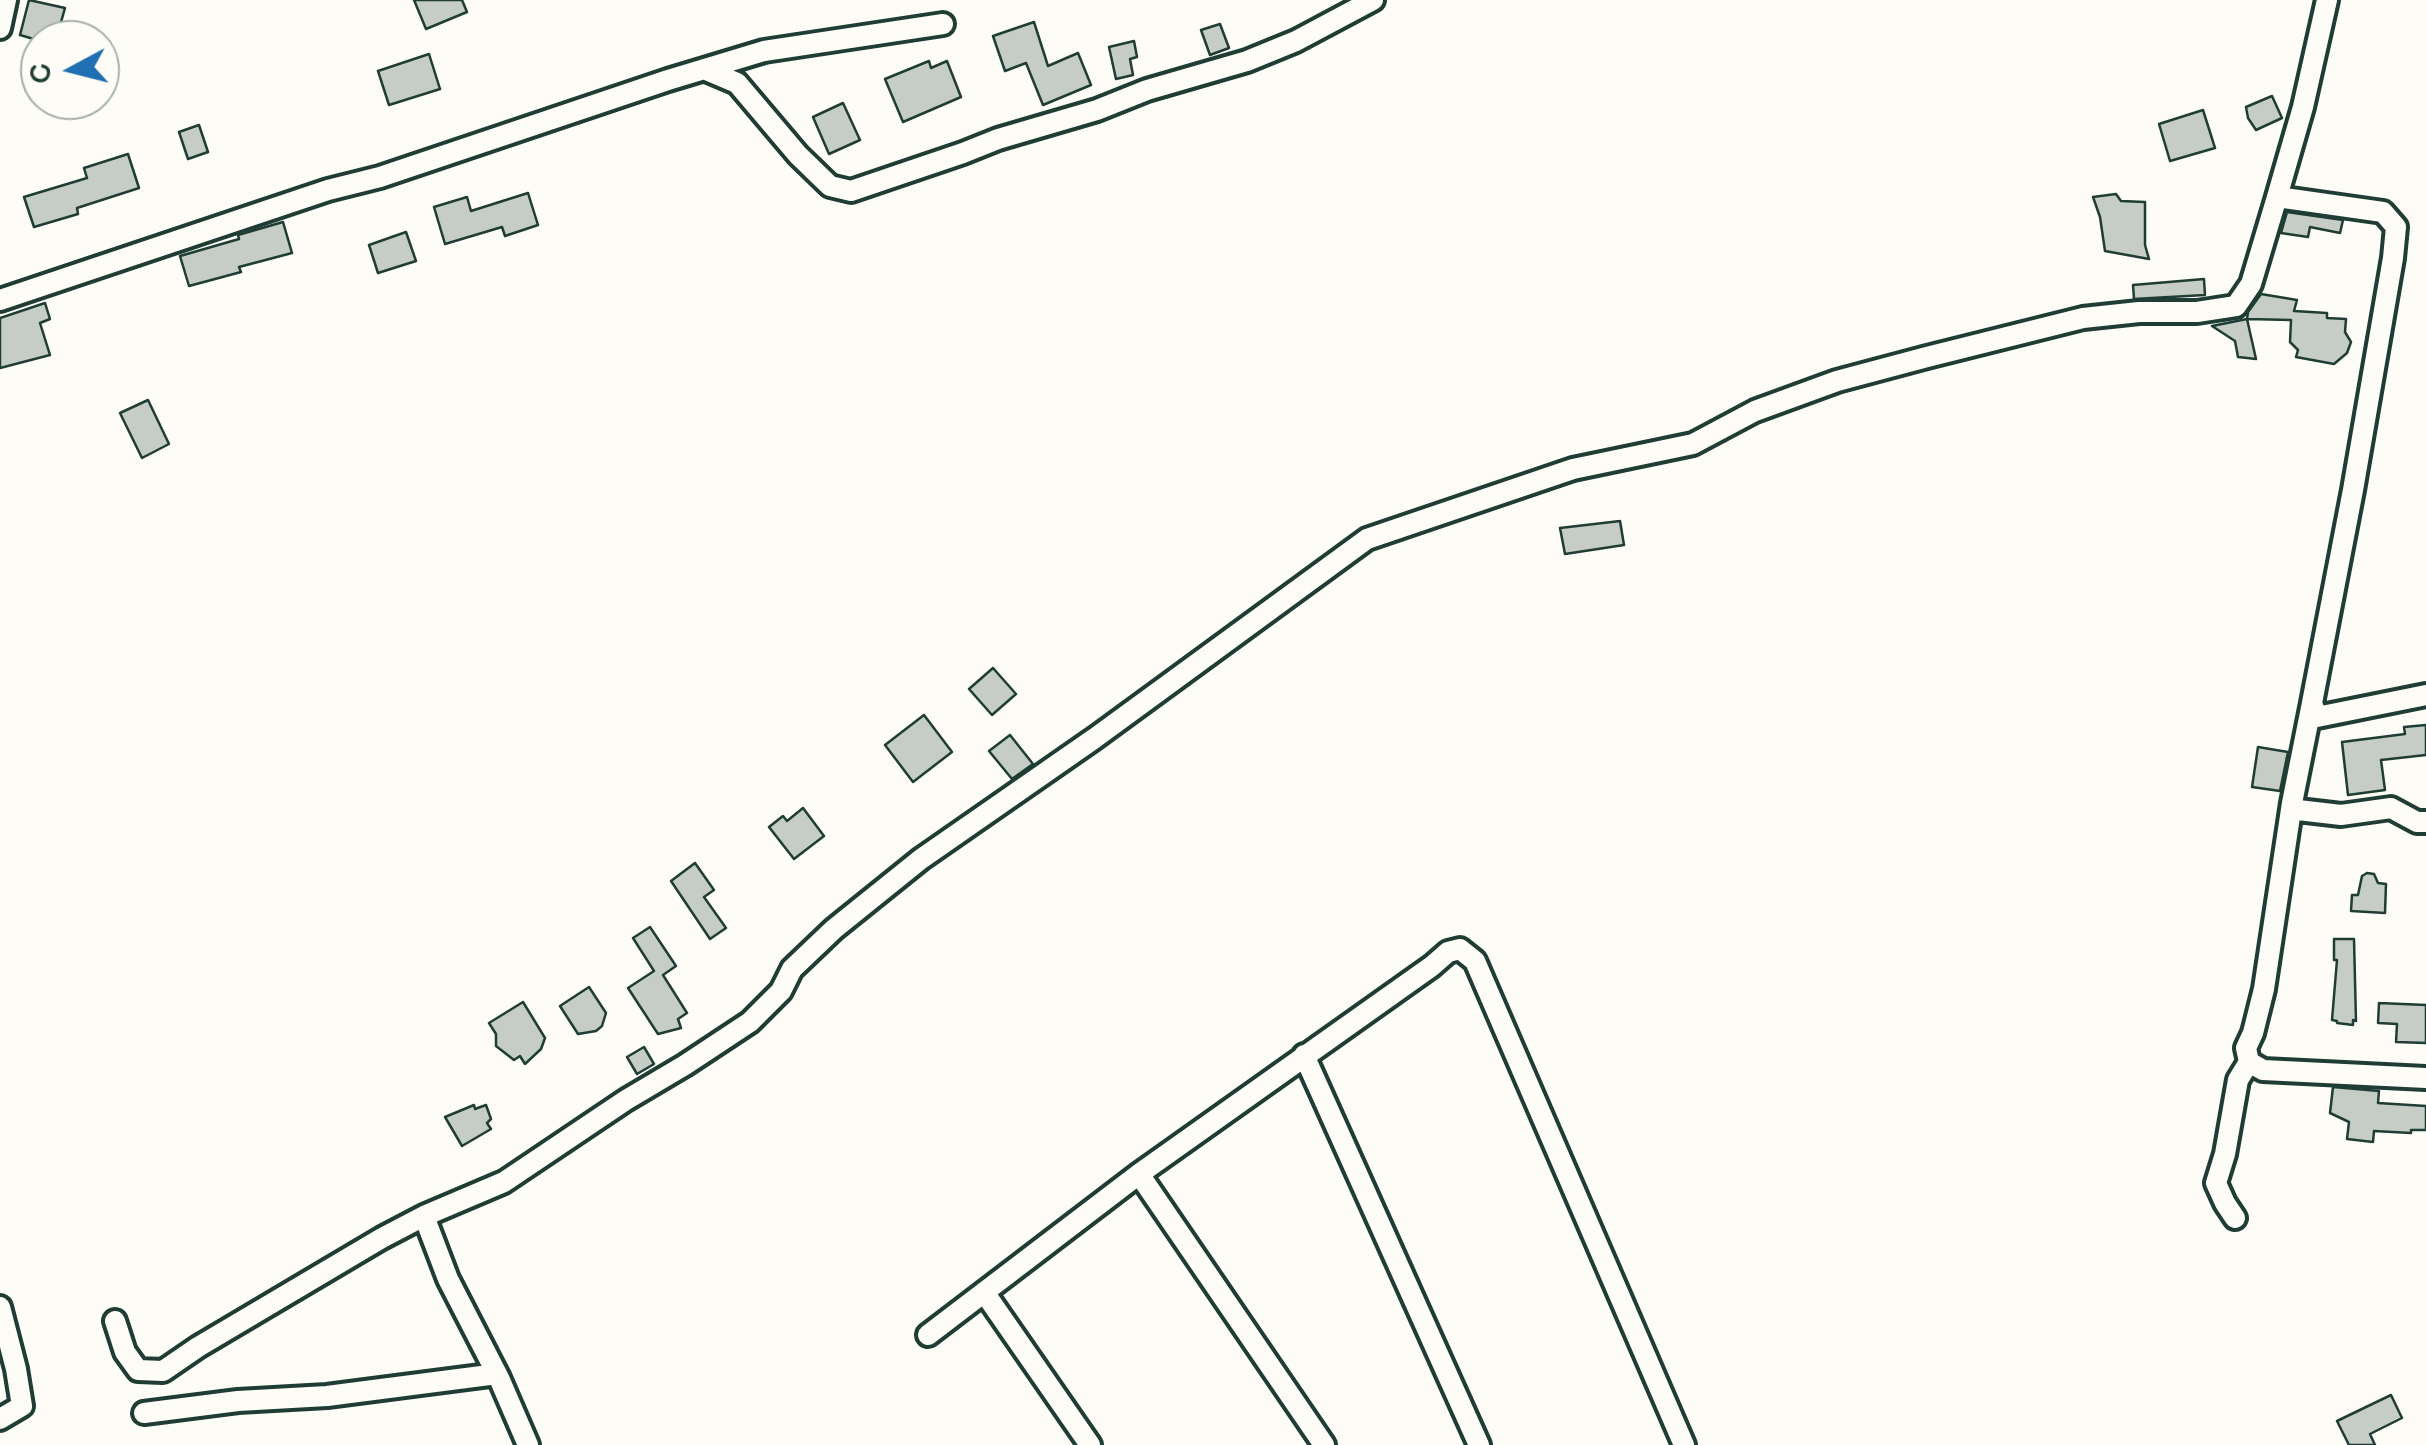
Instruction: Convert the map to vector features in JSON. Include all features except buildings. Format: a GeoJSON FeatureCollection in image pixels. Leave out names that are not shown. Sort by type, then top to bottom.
{"type":"FeatureCollection","features":[{"type":"Feature","properties":{"kind":"street"},"geometry":{"type":"LineString","coordinates":[[0,28],[6,0]]}},
{"type":"Feature","properties":{"kind":"street"},"geometry":{"type":"LineString","coordinates":[[704,69],[736,83],[830,186],[851,190],[1147,90],[1247,61],[1296,42],[1373,0]]}},
{"type":"Feature","properties":{"kind":"street"},"geometry":{"type":"LineString","coordinates":[[115,1321],[125,1352],[138,1370],[163,1372],[198,1347],[382,1238],[504,1182],[750,1022],[781,991],[792,969],[920,859],[1095,738],[1367,539],[1573,470],[1692,444],[1755,412],[1837,381],[1891,366],[2083,318],[2236,306],[2250,284],[2304,108],[2327,0]]}},
{"type":"Feature","properties":{"kind":"street"},"geometry":{"type":"LineString","coordinates":[[0,300],[764,51],[943,24]]}},
{"type":"Feature","properties":{"kind":"street"},"geometry":{"type":"LineString","coordinates":[[2235,1218],[2216,1183],[2226,1154],[2238,1080],[2249,1062],[2246,1048],[2254,1032],[2264,988],[2292,803],[2357,471],[2396,227],[2383,212],[2277,196]]}},
{"type":"Feature","properties":{"kind":"street"},"geometry":{"type":"LineString","coordinates":[[2312,703],[2317,718],[2426,695]]}},
{"type":"Feature","properties":{"kind":"street"},"geometry":{"type":"LineString","coordinates":[[2292,803],[2298,810],[2340,815],[2391,808],[2417,822],[2426,822]]}},
{"type":"Feature","properties":{"kind":"street"},"geometry":{"type":"LineString","coordinates":[[928,1335],[1139,1174],[1448,952],[1460,949],[1476,961],[1684,1445]]}},
{"type":"Feature","properties":{"kind":"street"},"geometry":{"type":"LineString","coordinates":[[1304,1055],[1479,1445]]}},
{"type":"Feature","properties":{"kind":"street"},"geometry":{"type":"LineString","coordinates":[[2249,1062],[2263,1070],[2426,1078]]}},
{"type":"Feature","properties":{"kind":"street"},"geometry":{"type":"LineString","coordinates":[[1139,1174],[1324,1445]]}},
{"type":"Feature","properties":{"kind":"street"},"geometry":{"type":"LineString","coordinates":[[424,1216],[448,1279],[528,1445]]}},
{"type":"Feature","properties":{"kind":"street"},"geometry":{"type":"LineString","coordinates":[[984,1292],[1090,1445]]}},
{"type":"Feature","properties":{"kind":"street"},"geometry":{"type":"LineString","coordinates":[[0,1307],[22,1406],[0,1419]]}},
{"type":"Feature","properties":{"kind":"street"},"geometry":{"type":"LineString","coordinates":[[144,1413],[238,1401],[327,1396],[497,1374]]}}]}
